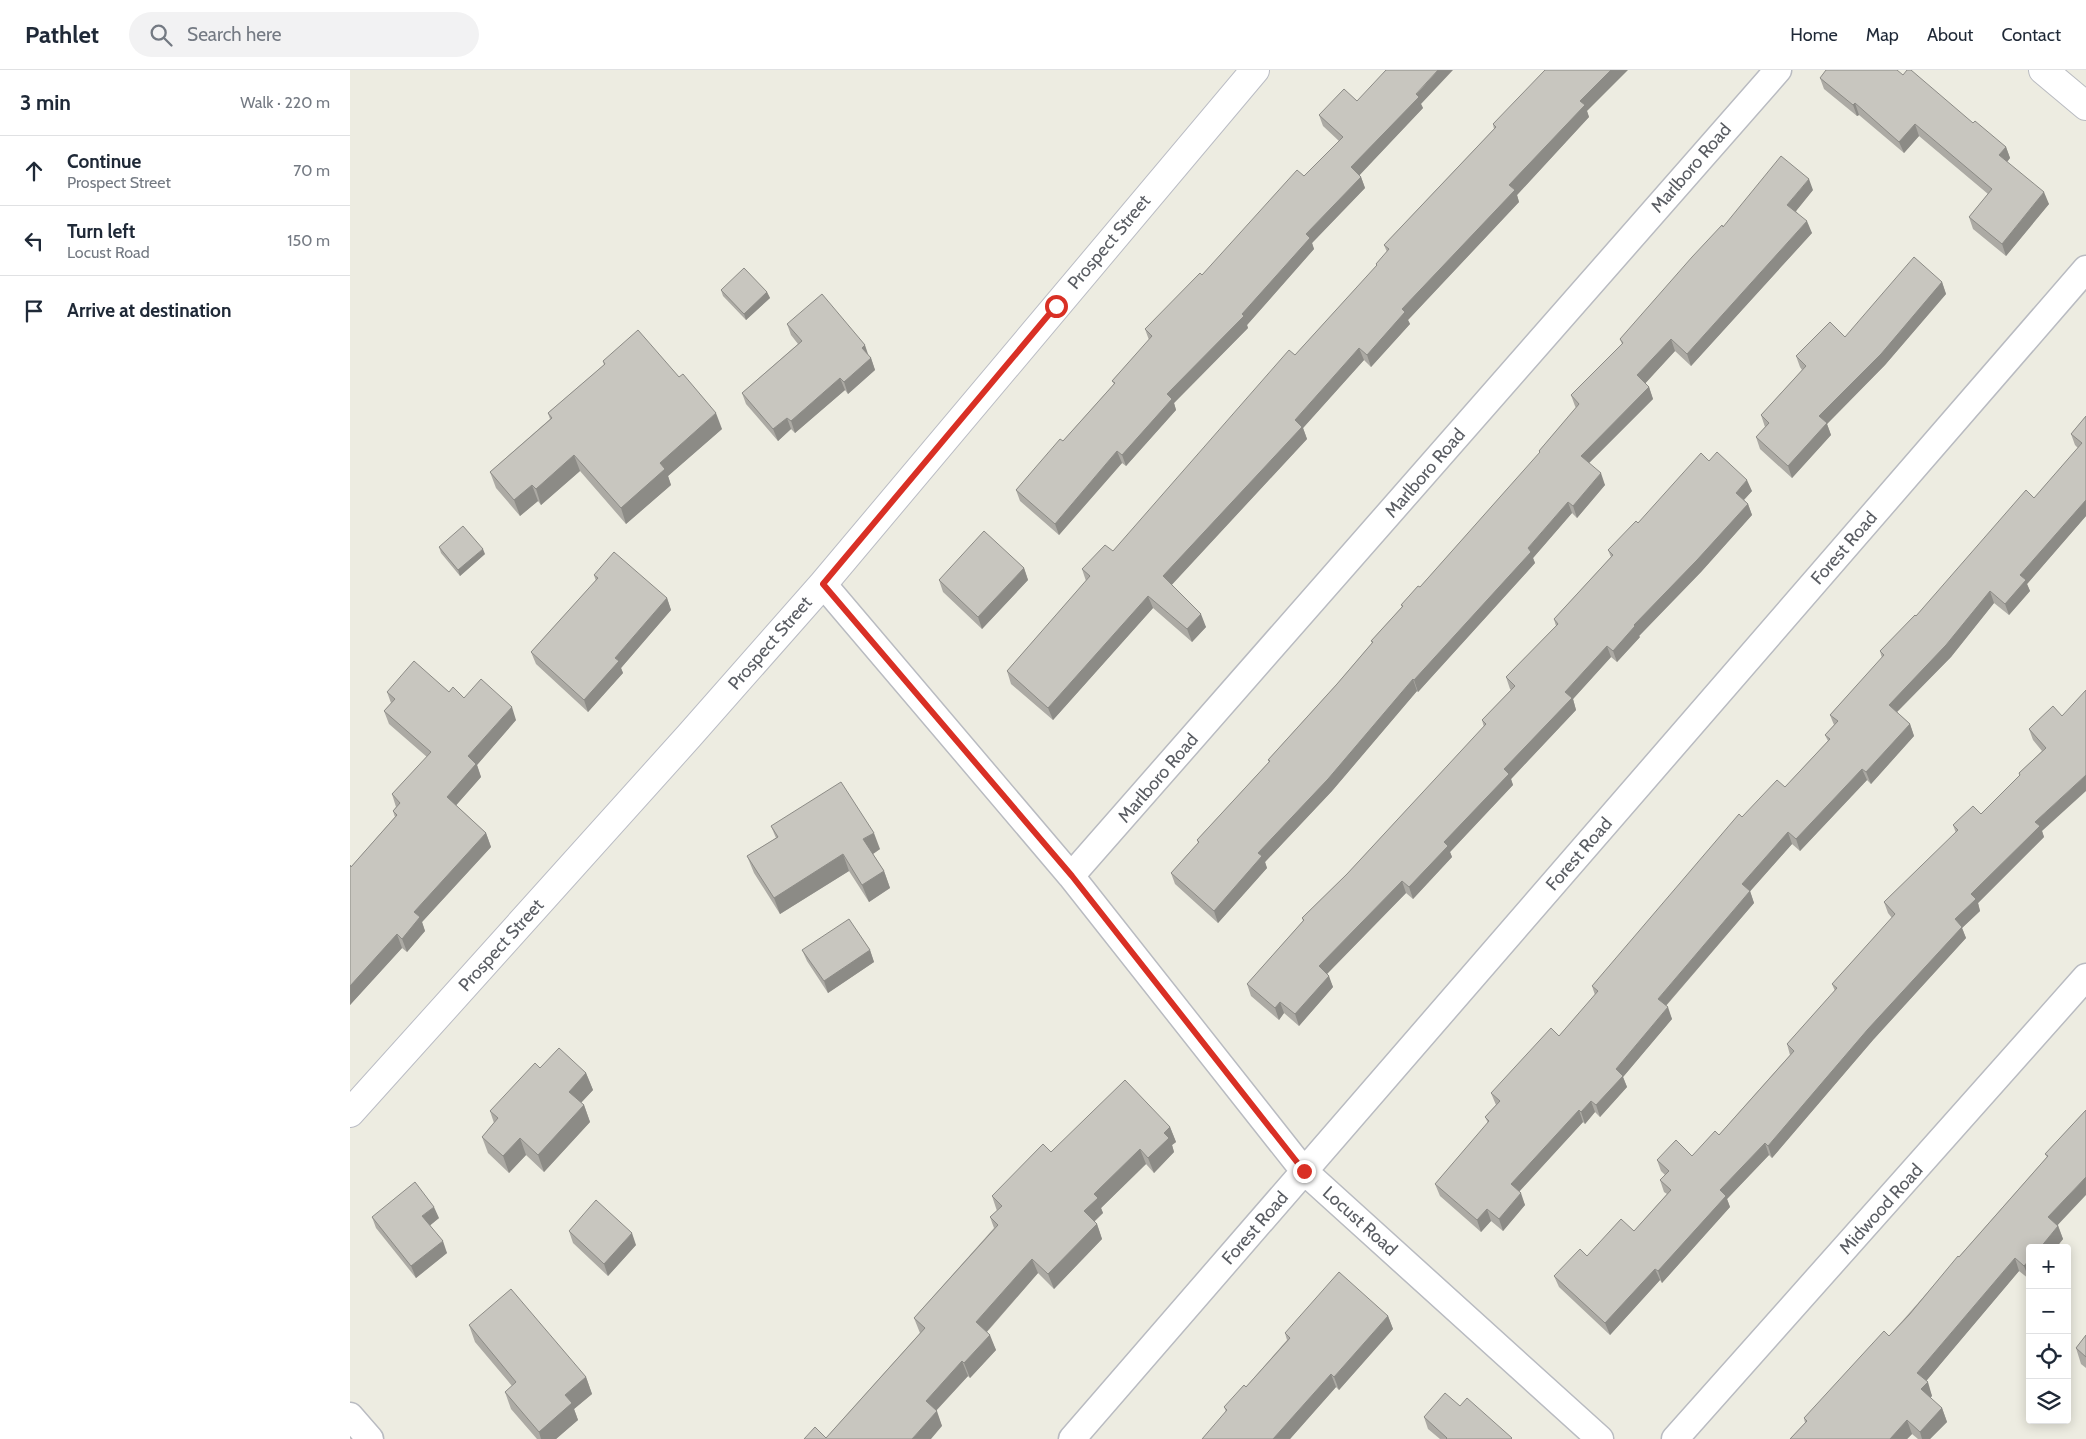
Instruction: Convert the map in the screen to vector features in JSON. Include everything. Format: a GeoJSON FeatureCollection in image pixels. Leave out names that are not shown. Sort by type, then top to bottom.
{"type":"FeatureCollection","features":[{"type":"Feature","properties":{"kind":"main road","name":"Prospect Street"},"geometry":{"type":"LineString","coordinates":[[350,1113],[823,584],[1255,70]]}},
{"type":"Feature","properties":{"kind":"main road"},"geometry":{"type":"LineString","coordinates":[[2044,70],[2086,106]]}},
{"type":"Feature","properties":{"kind":"street","name":"Marlboro Road"},"geometry":{"type":"LineString","coordinates":[[1072,876],[1778,70]]}},
{"type":"Feature","properties":{"kind":"street","name":"Forest Road"},"geometry":{"type":"LineString","coordinates":[[1072,1439],[2086,269]]}},
{"type":"Feature","properties":{"kind":"street","name":"Locust Road"},"geometry":{"type":"LineString","coordinates":[[823,584],[1072,876],[1304,1171],[1600,1439]]}},
{"type":"Feature","properties":{"kind":"street","name":"Midwood Road"},"geometry":{"type":"LineString","coordinates":[[1675,1439],[2086,977]]}},
{"type":"Feature","properties":{"kind":"street"},"geometry":{"type":"LineString","coordinates":[[350,1416],[370,1439]]}},
{"type":"Feature","properties":{"kind":"building"},"geometry":{"type":"Polygon","coordinates":[[[1386,70],[1438,70],[1416,94],[1419,97],[1351,167],[1361,177],[1306,234],[1310,238],[1242,314],[1244,316],[1167,394],[1172,399],[1122,455],[1117,451],[1055,524],[1016,490],[1060,439],[1063,441],[1115,383],[1112,381],[1152,336],[1145,329],[1200,273],[1202,275],[1297,170],[1304,176],[1343,137],[1319,115],[1344,89],[1357,101],[1386,70]]]}},
{"type":"Feature","properties":{"kind":"building"},"geometry":{"type":"Polygon","coordinates":[[[1545,70],[1611,70],[1580,101],[1585,105],[1509,185],[1515,190],[1402,309],[1405,312],[1367,355],[1359,348],[1295,420],[1302,427],[1163,576],[1201,614],[1187,629],[1148,596],[1048,708],[1007,671],[1090,576],[1082,569],[1105,545],[1113,551],[1289,350],[1295,355],[1377,265],[1389,249],[1384,245],[1496,127],[1493,124],[1545,70]]]}},
{"type":"Feature","properties":{"kind":"building"},"geometry":{"type":"Polygon","coordinates":[[[1826,70],[1897,70],[1903,75],[1907,70],[1911,70],[1973,123],[1975,121],[2006,147],[1999,155],[2044,192],[2002,244],[1969,217],[1992,189],[1915,124],[1899,142],[1855,103],[1853,105],[1820,78],[1826,70]]]}},
{"type":"Feature","properties":{"kind":"building"},"geometry":{"type":"Polygon","coordinates":[[[1781,156],[1809,179],[1787,205],[1807,221],[1687,354],[1671,339],[1637,375],[1649,387],[1581,456],[1601,473],[1573,506],[1568,502],[1528,548],[1531,552],[1413,679],[1328,779],[1258,853],[1262,856],[1214,911],[1171,873],[1199,842],[1197,840],[1270,761],[1268,760],[1337,684],[1373,642],[1371,641],[1403,606],[1401,605],[1418,586],[1420,587],[1540,452],[1579,404],[1571,395],[1623,343],[1620,339],[1692,257],[1722,225],[1723,227],[1781,156]]]}},
{"type":"Feature","properties":{"kind":"building"},"geometry":{"type":"Polygon","coordinates":[[[1914,257],[1942,282],[1881,354],[1819,416],[1827,423],[1788,466],[1756,437],[1769,423],[1761,415],[1806,366],[1796,356],[1830,322],[1845,337],[1914,257]]]}},
{"type":"Feature","properties":{"kind":"building"},"geometry":{"type":"Polygon","coordinates":[[[744,268],[767,292],[744,314],[721,290],[744,268]]]}},
{"type":"Feature","properties":{"kind":"building"},"geometry":{"type":"Polygon","coordinates":[[[822,294],[865,345],[862,348],[871,358],[844,382],[840,378],[791,421],[787,418],[773,429],[742,393],[802,341],[787,324],[822,294]]]}},
{"type":"Feature","properties":{"kind":"building"},"geometry":{"type":"Polygon","coordinates":[[[638,330],[679,377],[683,374],[716,413],[660,463],[665,469],[621,508],[574,455],[536,489],[532,485],[514,500],[490,472],[552,418],[548,413],[605,364],[603,361],[638,330]]]}},
{"type":"Feature","properties":{"kind":"building"},"geometry":{"type":"Polygon","coordinates":[[[2086,416],[2086,500],[2020,575],[2026,580],[2005,604],[1990,591],[1946,645],[1889,705],[1910,724],[1866,772],[1862,769],[1796,839],[1788,832],[1742,884],[1750,891],[1658,999],[1668,1007],[1616,1069],[1623,1076],[1596,1105],[1591,1101],[1581,1112],[1579,1110],[1511,1184],[1521,1193],[1499,1219],[1487,1209],[1477,1220],[1435,1184],[1489,1121],[1485,1117],[1500,1101],[1491,1093],[1551,1028],[1559,1036],[1598,991],[1592,986],[1739,814],[1742,817],[1777,780],[1785,787],[1830,739],[1825,735],[1838,721],[1830,715],[1884,655],[1880,651],[1916,616],[2026,490],[2034,498],[2082,443],[2071,434],[2086,416]]]}},
{"type":"Feature","properties":{"kind":"building"},"geometry":{"type":"Polygon","coordinates":[[[1717,452],[1747,480],[1736,493],[1748,504],[1634,625],[1613,651],[1607,646],[1565,692],[1572,698],[1504,769],[1509,774],[1444,842],[1448,846],[1409,887],[1402,881],[1319,966],[1329,976],[1295,1014],[1280,1002],[1275,1008],[1247,984],[1304,920],[1302,918],[1347,874],[1486,724],[1482,720],[1515,686],[1506,677],[1558,624],[1554,619],[1613,555],[1608,550],[1636,521],[1638,523],[1701,453],[1709,461],[1717,452]]]}},
{"type":"Feature","properties":{"kind":"building"},"geometry":{"type":"Polygon","coordinates":[[[463,526],[483,549],[458,570],[439,547],[463,526]]]}},
{"type":"Feature","properties":{"kind":"building"},"geometry":{"type":"Polygon","coordinates":[[[984,531],[1024,568],[978,617],[939,580],[984,531]]]}},
{"type":"Feature","properties":{"kind":"building"},"geometry":{"type":"Polygon","coordinates":[[[614,552],[667,598],[615,658],[619,661],[584,700],[531,652],[598,578],[594,575],[614,552]]]}},
{"type":"Feature","properties":{"kind":"building"},"geometry":{"type":"Polygon","coordinates":[[[414,661],[449,692],[453,687],[464,698],[481,679],[512,707],[468,756],[476,764],[447,797],[486,833],[414,912],[420,917],[402,939],[397,934],[350,986],[350,865],[351,867],[397,815],[393,811],[400,803],[392,794],[431,752],[384,711],[395,699],[387,692],[414,661]]]}},
{"type":"Feature","properties":{"kind":"building"},"geometry":{"type":"Polygon","coordinates":[[[2086,690],[2086,775],[2035,822],[2040,826],[1971,894],[1976,899],[1955,919],[1962,927],[1868,1029],[1768,1146],[1765,1143],[1720,1190],[1726,1196],[1658,1271],[1655,1269],[1605,1323],[1554,1276],[1580,1249],[1587,1256],[1621,1219],[1634,1231],[1671,1190],[1660,1180],[1669,1171],[1657,1160],[1676,1140],[1692,1156],[1715,1131],[1719,1135],[1794,1051],[1787,1044],[1837,988],[1832,984],[1895,914],[1884,902],[1958,830],[1953,825],[1973,806],[1981,814],[2020,775],[2019,773],[2046,748],[2029,729],[2053,706],[2062,716],[2086,690]]]}},
{"type":"Feature","properties":{"kind":"building"},"geometry":{"type":"Polygon","coordinates":[[[841,782],[874,833],[863,839],[884,871],[862,885],[843,854],[774,898],[747,856],[778,837],[771,826],[841,782]]]}},
{"type":"Feature","properties":{"kind":"building"},"geometry":{"type":"Polygon","coordinates":[[[849,919],[870,950],[824,981],[802,950],[849,919]]]}},
{"type":"Feature","properties":{"kind":"building"},"geometry":{"type":"Polygon","coordinates":[[[559,1048],[586,1073],[569,1092],[584,1105],[538,1155],[520,1138],[503,1156],[482,1137],[498,1118],[490,1111],[535,1063],[540,1068],[559,1048]]]}},
{"type":"Feature","properties":{"kind":"building"},"geometry":{"type":"Polygon","coordinates":[[[1125,1080],[1170,1127],[1164,1133],[1169,1138],[1148,1158],[1140,1149],[1094,1194],[1098,1198],[1084,1211],[1097,1224],[1048,1274],[1032,1259],[976,1322],[990,1335],[964,1363],[962,1361],[926,1401],[937,1411],[912,1439],[804,1439],[815,1427],[826,1438],[925,1328],[914,1318],[998,1225],[990,1217],[1002,1206],[992,1196],[1043,1144],[1051,1152],[1125,1080]]]}},
{"type":"Feature","properties":{"kind":"building"},"geometry":{"type":"Polygon","coordinates":[[[2086,1110],[2086,1177],[2048,1217],[2058,1226],[2043,1244],[2026,1244],[2026,1264],[2024,1266],[2015,1258],[1917,1373],[1928,1382],[1921,1389],[1942,1408],[1920,1432],[1907,1420],[1890,1439],[1790,1439],[1807,1421],[1804,1418],[1884,1331],[1889,1336],[1909,1315],[1958,1256],[2048,1156],[2045,1154],[2086,1110]]]}},
{"type":"Feature","properties":{"kind":"building"},"geometry":{"type":"Polygon","coordinates":[[[415,1182],[434,1207],[422,1216],[443,1241],[411,1266],[372,1217],[415,1182]]]}},
{"type":"Feature","properties":{"kind":"building"},"geometry":{"type":"Polygon","coordinates":[[[596,1200],[632,1233],[604,1264],[569,1231],[596,1200]]]}},
{"type":"Feature","properties":{"kind":"building"},"geometry":{"type":"Polygon","coordinates":[[[1339,1272],[1388,1316],[1334,1377],[1331,1374],[1273,1439],[1202,1439],[1227,1410],[1224,1407],[1244,1385],[1246,1387],[1290,1338],[1285,1333],[1339,1272]]]}},
{"type":"Feature","properties":{"kind":"building"},"geometry":{"type":"Polygon","coordinates":[[[511,1289],[586,1377],[565,1395],[572,1403],[539,1432],[505,1392],[516,1382],[469,1325],[511,1289]]]}},
{"type":"Feature","properties":{"kind":"building"},"geometry":{"type":"Polygon","coordinates":[[[2086,1335],[2086,1357],[2076,1348],[2086,1335]]]}},
{"type":"Feature","properties":{"kind":"building"},"geometry":{"type":"Polygon","coordinates":[[[1445,1393],[1460,1406],[1467,1398],[1512,1438],[1446,1439],[1424,1417],[1445,1393]]]}},
{"type":"Feature","properties":{"kind":"route"},"geometry":{"type":"LineString","coordinates":[[1056,306],[823,584],[1072,876],[1304,1171]]}}]}
